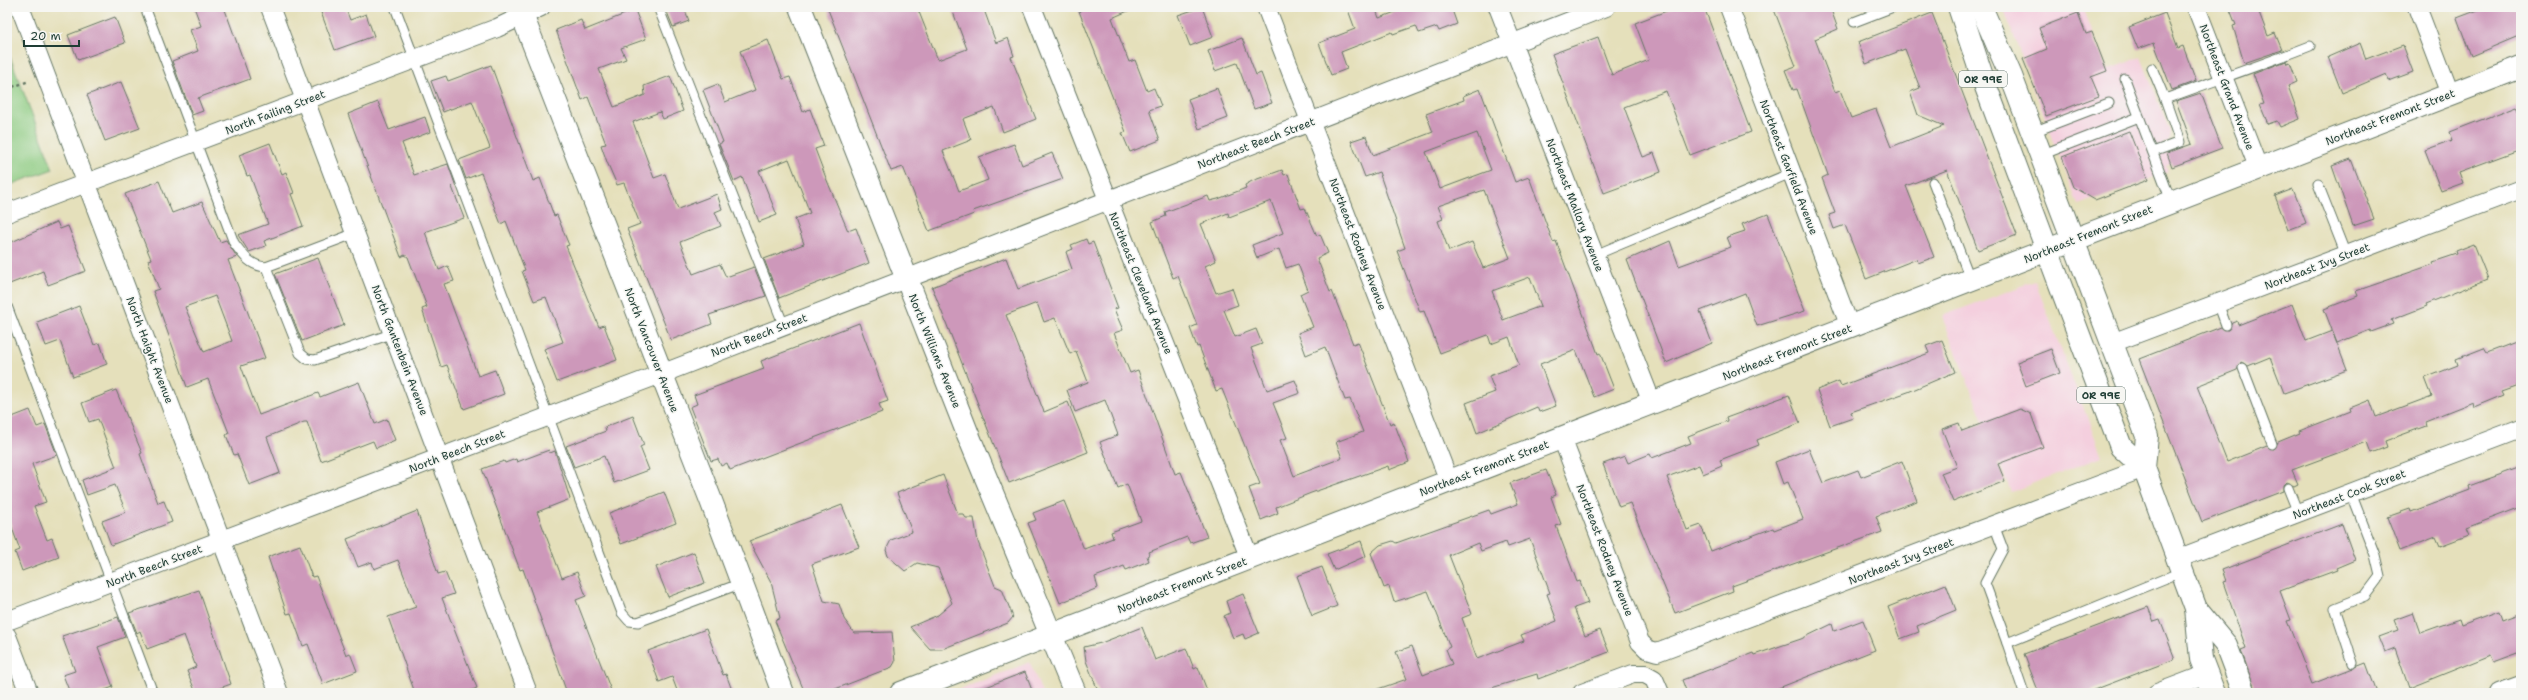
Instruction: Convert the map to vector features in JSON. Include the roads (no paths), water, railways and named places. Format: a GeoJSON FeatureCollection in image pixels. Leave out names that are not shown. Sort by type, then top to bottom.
{"type":"FeatureCollection","features":[{"type":"Feature","properties":{"kind":"main road","name":"North Williams Avenue"},"geometry":{"type":"LineString","coordinates":[[800,7],[906,278],[1075,693]]}},
{"type":"Feature","properties":{"kind":"main road","name":"OR 99E"},"geometry":{"type":"LineString","coordinates":[[1959,7],[1982,79],[2121,447],[2144,468]]}},
{"type":"Feature","properties":{"kind":"main road","name":"OR 99E"},"geometry":{"type":"LineString","coordinates":[[1981,7],[2033,132],[2147,436],[2144,468],[2196,609],[2201,659],[2211,683]]}},
{"type":"Feature","properties":{"kind":"main road","name":"North Vancouver Avenue"},"geometry":{"type":"LineString","coordinates":[[528,10],[660,374],[742,583],[783,693]]}},
{"type":"Feature","properties":{"kind":"main road","name":"Northeast Fremont Street"},"geometry":{"type":"LineString","coordinates":[[901,693],[1850,328],[2258,167],[2521,67]]}},
{"type":"Feature","properties":{"kind":"main road","name":"OR 99E"},"geometry":{"type":"LineString","coordinates":[[2196,609],[2226,645],[2244,693]]}},
{"type":"Feature","properties":{"kind":"street","name":"North Haight Avenue"},"geometry":{"type":"LineString","coordinates":[[20,7],[279,693]]}},
{"type":"Feature","properties":{"kind":"street","name":"North Gantenbein Avenue"},"geometry":{"type":"LineString","coordinates":[[270,7],[394,333],[528,693]]}},
{"type":"Feature","properties":{"kind":"street","name":"Northeast Cleveland Avenue"},"geometry":{"type":"LineString","coordinates":[[1032,7],[1250,559]]}},
{"type":"Feature","properties":{"kind":"street","name":"Northeast Rodney Avenue"},"geometry":{"type":"LineString","coordinates":[[1266,7],[1449,481]]}},
{"type":"Feature","properties":{"kind":"street","name":"Northeast Mallory Avenue"},"geometry":{"type":"LineString","coordinates":[[1498,7],[1652,403]]}},
{"type":"Feature","properties":{"kind":"street","name":"Northeast Beech Street"},"geometry":{"type":"LineString","coordinates":[[906,278],[1606,7]]}},
{"type":"Feature","properties":{"kind":"street","name":"Northeast Garfield Avenue"},"geometry":{"type":"LineString","coordinates":[[1729,7],[1850,328]]}},
{"type":"Feature","properties":{"kind":"street","name":"Northeast Grand Avenue"},"geometry":{"type":"LineString","coordinates":[[2196,7],[2258,167]]}},
{"type":"Feature","properties":{"kind":"street"},"geometry":{"type":"LineString","coordinates":[[2417,7],[2450,94]]}},
{"type":"Feature","properties":{"kind":"street","name":"North Failing Street"},"geometry":{"type":"LineString","coordinates":[[7,213],[415,59],[528,10]]}},
{"type":"Feature","properties":{"kind":"street","name":"Northeast Ivy Street"},"geometry":{"type":"LineString","coordinates":[[2112,343],[2521,189]]}},
{"type":"Feature","properties":{"kind":"street","name":"North Beech Street"},"geometry":{"type":"LineString","coordinates":[[7,621],[660,374],[906,278]]}},
{"type":"Feature","properties":{"kind":"street","name":"Northeast Cook Street"},"geometry":{"type":"LineString","coordinates":[[2179,566],[2298,513],[2521,428]]}},
{"type":"Feature","properties":{"kind":"street","name":"Northeast Rodney Avenue"},"geometry":{"type":"LineString","coordinates":[[1562,438],[1640,642],[1647,649],[1657,652]]}},
{"type":"Feature","properties":{"kind":"street","name":"Northeast Ivy Street"},"geometry":{"type":"LineString","coordinates":[[1657,652],[2144,468]]}},
{"type":"Feature","properties":{"kind":"street"},"geometry":{"type":"LineString","coordinates":[[7,636],[29,693]]}},
{"type":"Feature","properties":{"kind":"street"},"geometry":{"type":"LineString","coordinates":[[1582,693],[1639,674],[1654,679],[1660,693]]}},
{"type":"Feature","properties":{"kind":"street"},"geometry":{"type":"LineString","coordinates":[[2157,693],[2211,683]]}},
{"type":"Feature","properties":{"kind":"street"},"geometry":{"type":"LineString","coordinates":[[2499,693],[2521,684]]}},
{"type":"Feature","properties":{"kind":"lane"},"geometry":{"type":"LineString","coordinates":[[145,7],[234,243],[246,259],[258,266],[266,266],[356,233]]}},
{"type":"Feature","properties":{"kind":"lane"},"geometry":{"type":"LineString","coordinates":[[395,7],[622,613],[629,621],[638,622],[742,583]]}},
{"type":"Feature","properties":{"kind":"lane"},"geometry":{"type":"LineString","coordinates":[[658,7],[784,326]]}},
{"type":"Feature","properties":{"kind":"lane"},"geometry":{"type":"LineString","coordinates":[[1854,22],[1893,7]]}},
{"type":"Feature","properties":{"kind":"lane"},"geometry":{"type":"LineString","coordinates":[[2165,99],[2223,77],[2246,72],[2310,46]]}},
{"type":"Feature","properties":{"kind":"lane"},"geometry":{"type":"LineString","coordinates":[[2152,68],[2180,142],[2153,152]]}},
{"type":"Feature","properties":{"kind":"lane"},"geometry":{"type":"LineString","coordinates":[[2125,79],[2171,201]]}},
{"type":"Feature","properties":{"kind":"lane"},"geometry":{"type":"LineString","coordinates":[[2033,132],[2109,103]]}},
{"type":"Feature","properties":{"kind":"lane"},"geometry":{"type":"LineString","coordinates":[[2041,155],[2139,117]]}},
{"type":"Feature","properties":{"kind":"lane"},"geometry":{"type":"LineString","coordinates":[[1595,255],[1791,173]]}},
{"type":"Feature","properties":{"kind":"lane"},"geometry":{"type":"LineString","coordinates":[[1933,182],[1971,281]]}},
{"type":"Feature","properties":{"kind":"lane"},"geometry":{"type":"LineString","coordinates":[[2318,184],[2346,255]]}},
{"type":"Feature","properties":{"kind":"lane"},"geometry":{"type":"LineString","coordinates":[[266,266],[300,354],[307,359],[315,360],[394,333]]}},
{"type":"Feature","properties":{"kind":"lane"},"geometry":{"type":"LineString","coordinates":[[2218,303],[2226,325]]}},
{"type":"Feature","properties":{"kind":"lane"},"geometry":{"type":"LineString","coordinates":[[7,306],[153,693]]}},
{"type":"Feature","properties":{"kind":"lane"},"geometry":{"type":"LineString","coordinates":[[2243,368],[2272,444]]}},
{"type":"Feature","properties":{"kind":"lane"},"geometry":{"type":"LineString","coordinates":[[2288,488],[2298,513]]}},
{"type":"Feature","properties":{"kind":"lane"},"geometry":{"type":"LineString","coordinates":[[2352,493],[2375,555],[2380,576],[2365,596],[2335,608],[2353,663]]}},
{"type":"Feature","properties":{"kind":"lane"},"geometry":{"type":"LineString","coordinates":[[1994,525],[2003,549],[1985,583],[2024,693]]}},
{"type":"Feature","properties":{"kind":"lane"},"geometry":{"type":"LineString","coordinates":[[2007,643],[2179,566]]}}]}
